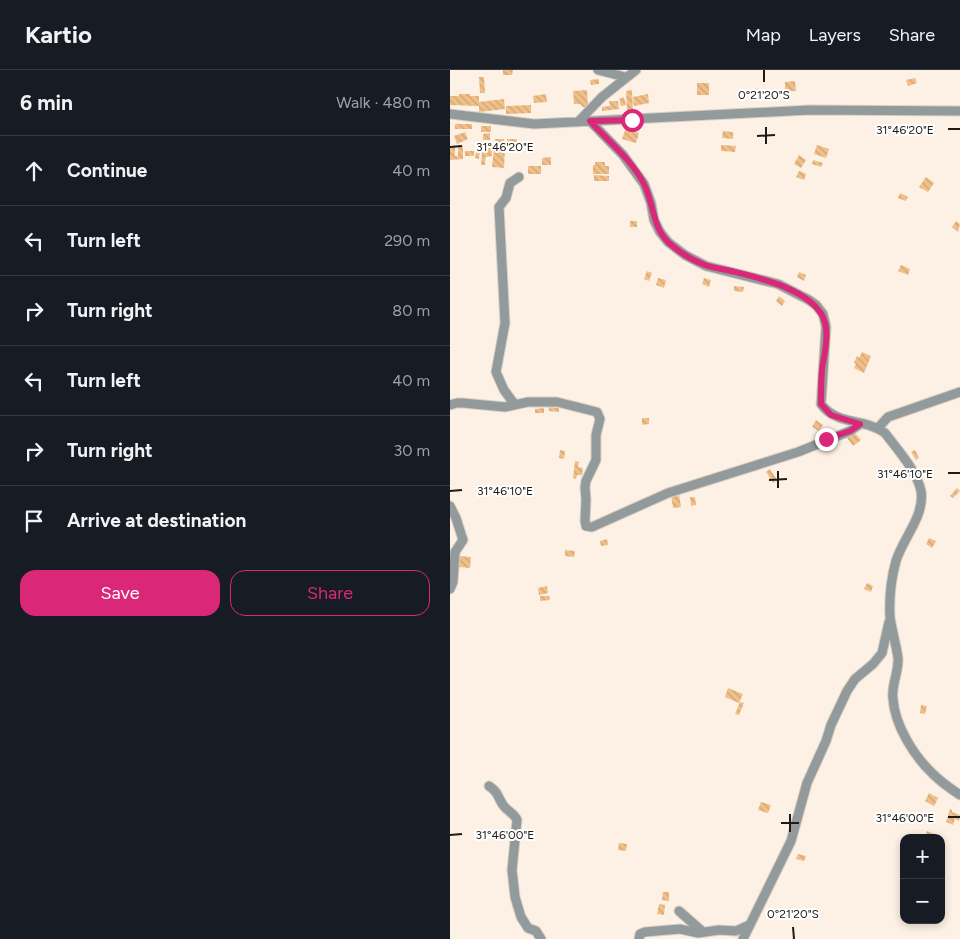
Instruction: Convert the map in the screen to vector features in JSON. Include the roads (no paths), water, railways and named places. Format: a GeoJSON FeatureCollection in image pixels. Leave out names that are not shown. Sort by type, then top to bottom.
{"type":"FeatureCollection","features":[{"type":"Feature","properties":{"kind":"street"},"geometry":{"type":"LineString","coordinates":[[598,70],[624,77]]}},
{"type":"Feature","properties":{"kind":"street"},"geometry":{"type":"LineString","coordinates":[[578,122],[624,77],[636,70]]}},
{"type":"Feature","properties":{"kind":"street"},"geometry":{"type":"LineString","coordinates":[[450,114],[534,124],[809,110],[960,112]]}},
{"type":"Feature","properties":{"kind":"street"},"geometry":{"type":"LineString","coordinates":[[590,121],[622,154],[644,184],[654,220],[668,242],[685,255],[706,266],[778,284],[816,305],[823,314],[826,327],[821,404],[831,415],[878,428],[885,433],[917,480],[921,492],[917,518],[897,557],[891,581],[890,617],[882,653],[873,664],[855,679],[847,690],[807,783],[791,841],[743,939]]}},
{"type":"Feature","properties":{"kind":"street"},"geometry":{"type":"LineString","coordinates":[[515,404],[504,390],[496,372],[505,322],[499,206],[506,198],[510,183],[519,177]]}},
{"type":"Feature","properties":{"kind":"street"},"geometry":{"type":"LineString","coordinates":[[878,428],[888,417],[960,392]]}},
{"type":"Feature","properties":{"kind":"street"},"geometry":{"type":"LineString","coordinates":[[450,405],[457,403],[505,407],[528,402],[557,402],[591,410],[599,415],[596,435],[596,460],[585,487],[584,520],[588,527],[620,516],[668,493],[798,452],[850,431],[860,424]]}},
{"type":"Feature","properties":{"kind":"street"},"geometry":{"type":"LineString","coordinates":[[450,506],[463,540],[455,552],[454,582],[450,589]]}},
{"type":"Feature","properties":{"kind":"street"},"geometry":{"type":"LineString","coordinates":[[890,617],[898,659],[898,669],[892,691],[894,710],[898,722],[912,749],[927,768],[938,779],[960,795]]}},
{"type":"Feature","properties":{"kind":"street"},"geometry":{"type":"LineString","coordinates":[[489,786],[497,792],[503,805],[516,816],[512,870],[515,897],[528,928],[536,931],[541,939]]}},
{"type":"Feature","properties":{"kind":"street"},"geometry":{"type":"LineString","coordinates":[[679,911],[703,932]]}},
{"type":"Feature","properties":{"kind":"street"},"geometry":{"type":"LineString","coordinates":[[639,939],[640,934],[645,932],[668,929],[680,929],[698,933],[719,930],[736,931],[750,925]]}}]}
